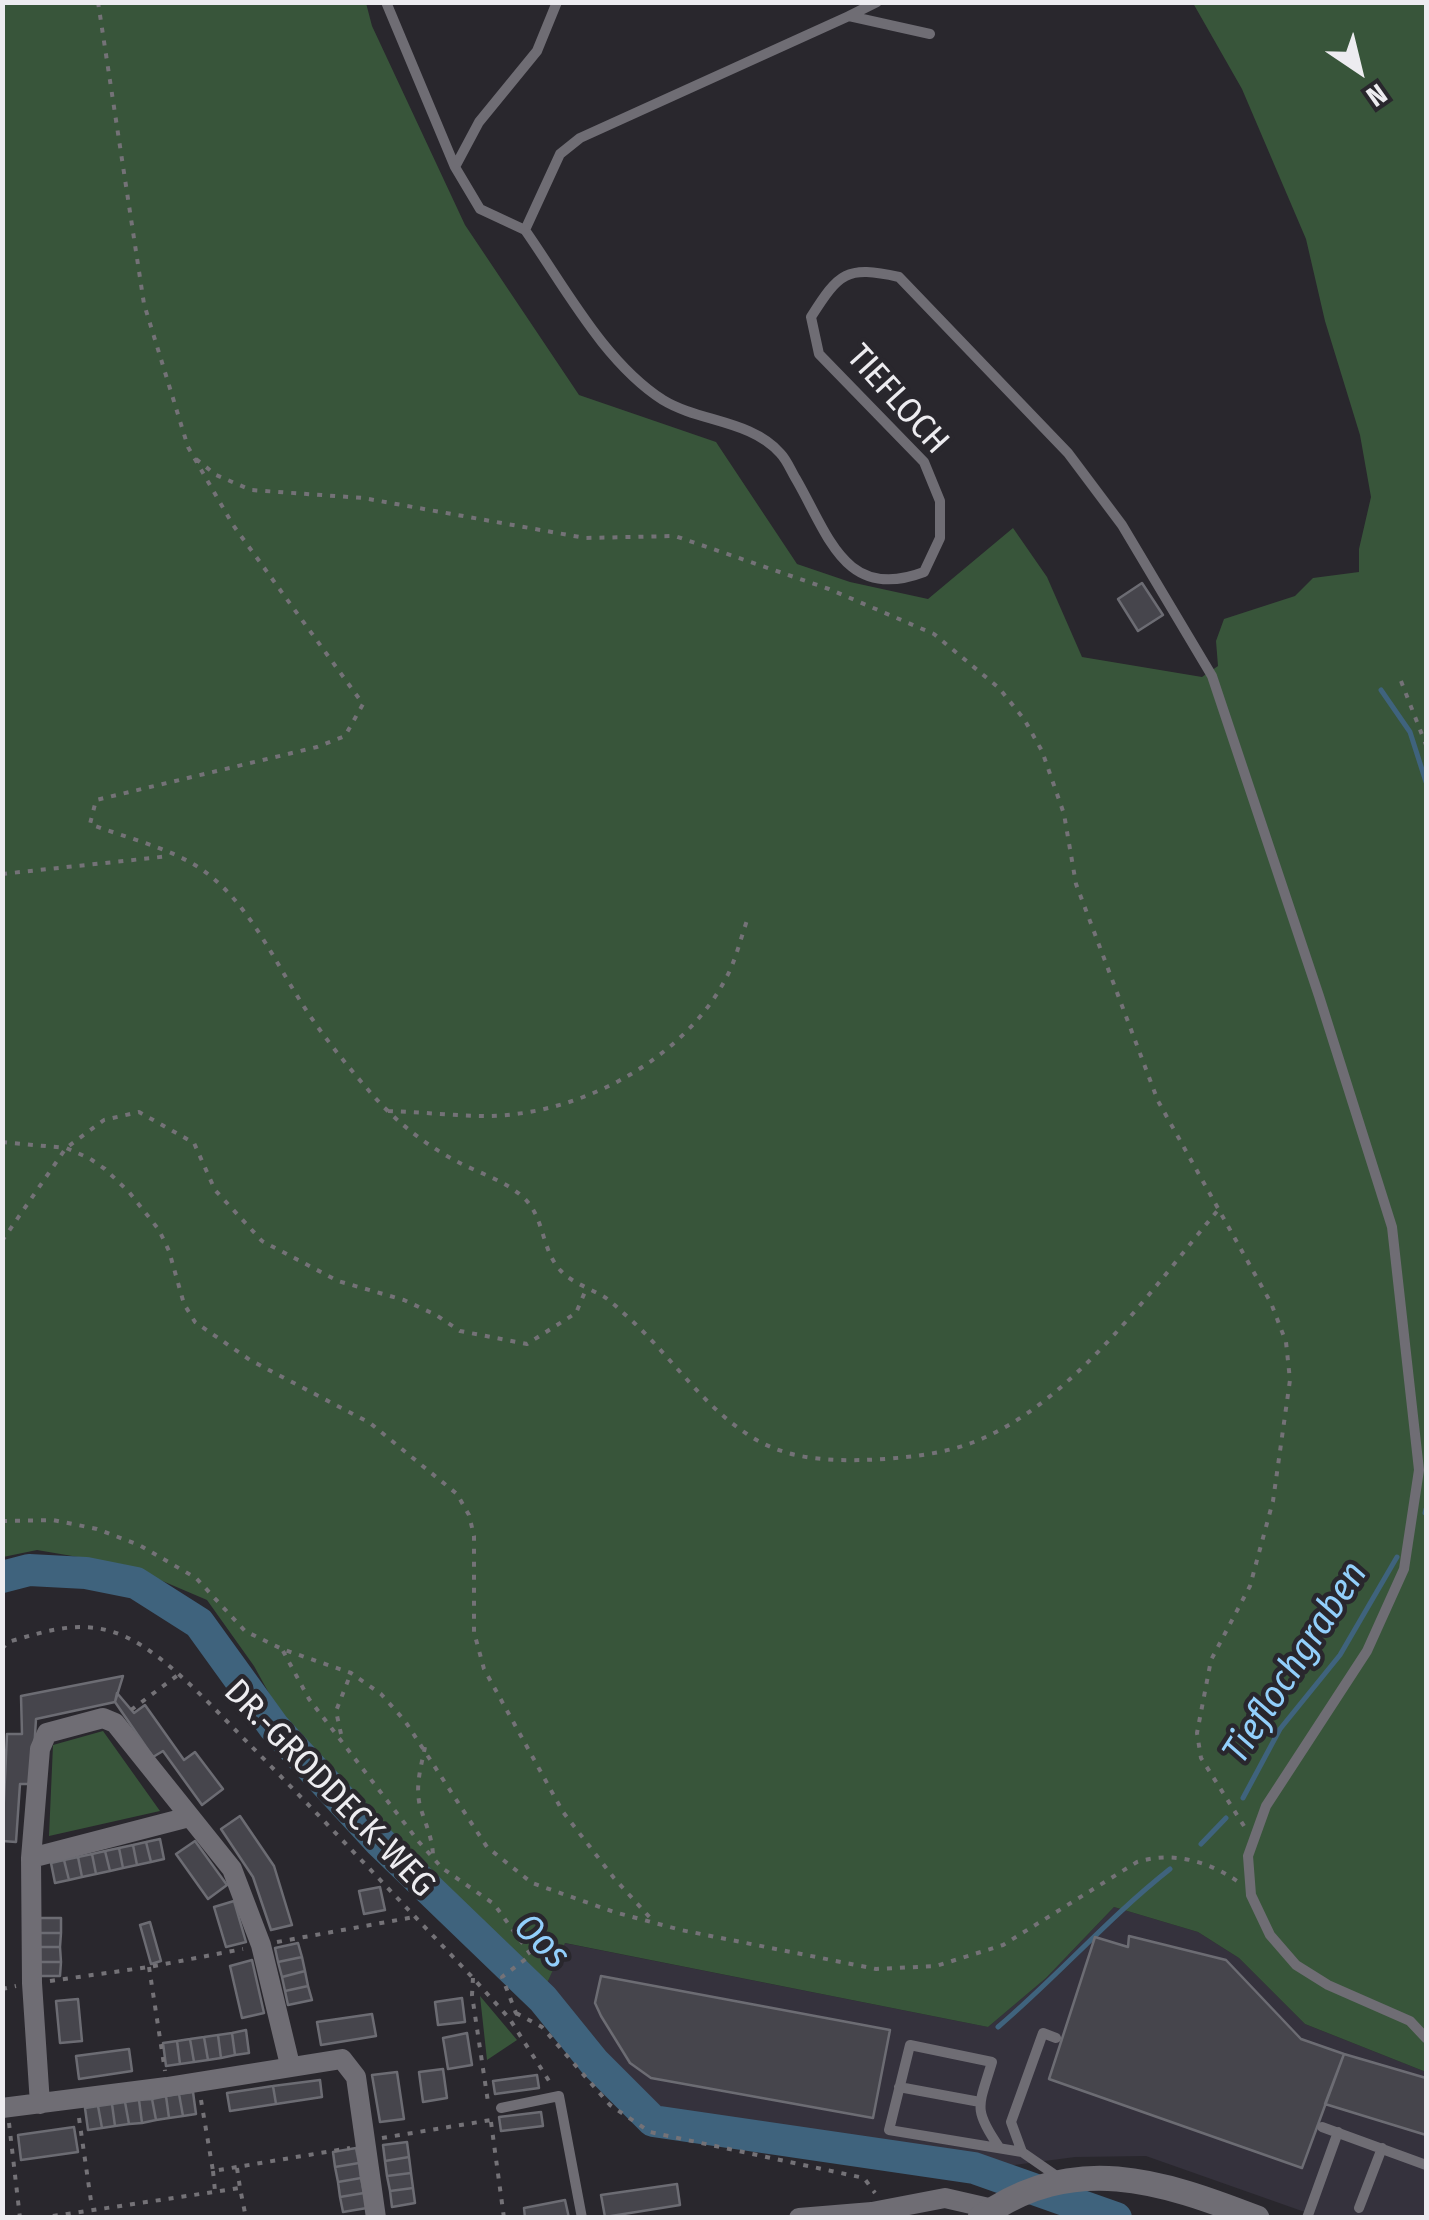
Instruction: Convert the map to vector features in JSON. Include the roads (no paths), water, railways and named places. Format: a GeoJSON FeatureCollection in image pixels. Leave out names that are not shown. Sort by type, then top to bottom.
{"type":"FeatureCollection","features":[{"type":"Feature","properties":{"kind":"street"},"geometry":{"type":"LineString","coordinates":[[40,2104],[32,1983],[31,1858],[40,1749],[47,1734],[103,1718],[115,1723],[232,1869],[261,1945],[290,2065]]}},
{"type":"Feature","properties":{"kind":"street"},"geometry":{"type":"LineString","coordinates":[[31,1858],[189,1818]]}},
{"type":"Feature","properties":{"kind":"street"},"geometry":{"type":"LineString","coordinates":[[5,2108],[342,2059],[356,2078],[376,2218]]}},
{"type":"Feature","properties":{"kind":"street"},"geometry":{"type":"LineString","coordinates":[[799,2218],[880,2213],[945,2198],[991,2212],[1065,2181],[1092,2177],[1137,2180],[1207,2197],[1248,2216]]}},
{"type":"Feature","properties":{"kind":"lane","name":"TIEFLOCH"},"geometry":{"type":"LineString","coordinates":[[386,2],[455,167],[480,208],[524,230],[621,368],[666,402],[755,434],[780,453],[847,566],[872,580],[900,581],[924,572],[940,538],[940,501],[924,462],[819,354],[811,317],[833,283],[864,270],[898,277],[1068,453],[1122,525],[1212,676],[1320,996],[1392,1227],[1420,1470],[1404,1569],[1367,1651],[1266,1806],[1248,1856],[1251,1895],[1270,1936],[1296,1965],[1328,1985],[1410,2021],[1426,2038]]}},
{"type":"Feature","properties":{"kind":"lane"},"geometry":{"type":"LineString","coordinates":[[455,167],[479,122],[538,51],[558,2]]}},
{"type":"Feature","properties":{"kind":"lane"},"geometry":{"type":"LineString","coordinates":[[524,230],[560,154],[580,138],[877,2]]}},
{"type":"Feature","properties":{"kind":"lane"},"geometry":{"type":"LineString","coordinates":[[849,16],[930,34]]}},
{"type":"Feature","properties":{"kind":"lane"},"geometry":{"type":"LineString","coordinates":[[1022,2152],[1011,2122],[1043,2033],[1056,2038]]}},
{"type":"Feature","properties":{"kind":"lane"},"geometry":{"type":"LineString","coordinates":[[999,2147],[981,2120],[980,2102],[992,2062],[910,2045],[889,2130],[1022,2152],[1065,2181]]}},
{"type":"Feature","properties":{"kind":"lane"},"geometry":{"type":"LineString","coordinates":[[900,2087],[980,2102]]}},
{"type":"Feature","properties":{"kind":"lane"},"geometry":{"type":"LineString","coordinates":[[501,2108],[560,2096],[582,2218]]}},
{"type":"Feature","properties":{"kind":"lane"},"geometry":{"type":"LineString","coordinates":[[1322,2127],[1426,2164]]}},
{"type":"Feature","properties":{"kind":"lane"},"geometry":{"type":"LineString","coordinates":[[1307,2218],[1338,2132]]}},
{"type":"Feature","properties":{"kind":"lane"},"geometry":{"type":"LineString","coordinates":[[1360,2208],[1382,2148]]}},
{"type":"Feature","properties":{"kind":"waterway","name":"Tieflochgraben"},"geometry":{"type":"LineString","coordinates":[[1381,690],[1410,732],[1426,782]]}},
{"type":"Feature","properties":{"kind":"waterway","name":"Tieflochgraben"},"geometry":{"type":"LineString","coordinates":[[1425,1513],[1426,1509]]}},
{"type":"Feature","properties":{"kind":"waterway","name":"Tieflochgraben"},"geometry":{"type":"LineString","coordinates":[[1243,1798],[1280,1729],[1340,1655],[1397,1557]]}},
{"type":"Feature","properties":{"kind":"waterway","name":"Oos"},"geometry":{"type":"LineString","coordinates":[[2,1577],[29,1570],[86,1573],[136,1583],[199,1623],[274,1727],[379,1841],[543,1999],[594,2062],[653,2121],[974,2168],[1116,2218]]}},
{"type":"Feature","properties":{"kind":"waterway","name":"Tieflochgraben"},"geometry":{"type":"LineString","coordinates":[[1201,1844],[1226,1818]]}},
{"type":"Feature","properties":{"kind":"waterway","name":"Tieflochgraben"},"geometry":{"type":"LineString","coordinates":[[998,2027],[1170,1869]]}}]}
